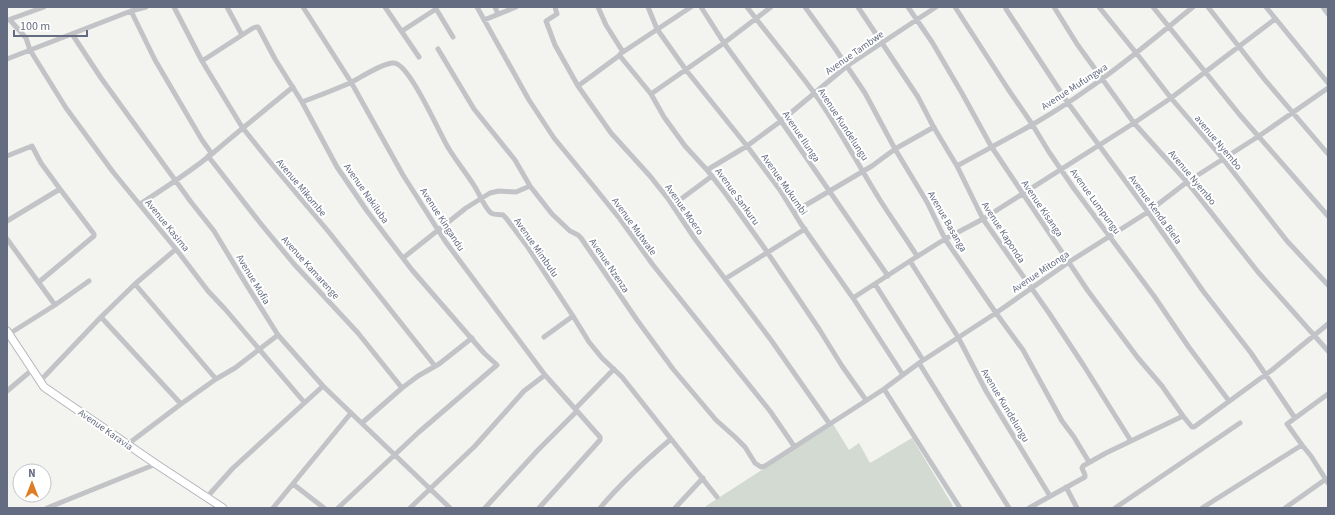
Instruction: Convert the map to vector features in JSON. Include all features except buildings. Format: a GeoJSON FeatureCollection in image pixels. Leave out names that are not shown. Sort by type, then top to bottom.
{"type":"FeatureCollection","features":[{"type":"Feature","properties":{"kind":"street"},"geometry":{"type":"LineString","coordinates":[[8,20],[44,7]]}},
{"type":"Feature","properties":{"kind":"street"},"geometry":{"type":"LineString","coordinates":[[7,59],[146,7]]}},
{"type":"Feature","properties":{"kind":"street","name":"Avenue Mikombe"},"geometry":{"type":"LineString","coordinates":[[174,7],[202,61],[242,127],[328,231],[435,366]]}},
{"type":"Feature","properties":{"kind":"street"},"geometry":{"type":"LineString","coordinates":[[202,61],[242,35],[227,7]]}},
{"type":"Feature","properties":{"kind":"street","name":"Avenue Kingandu"},"geometry":{"type":"LineString","coordinates":[[303,7],[351,82],[403,176],[445,241],[545,375],[600,437],[600,442],[539,508]]}},
{"type":"Feature","properties":{"kind":"street"},"geometry":{"type":"LineString","coordinates":[[385,7],[419,57]]}},
{"type":"Feature","properties":{"kind":"street","name":"Avenue Mutwale"},"geometry":{"type":"LineString","coordinates":[[477,7],[529,100],[554,138],[620,219],[653,265],[770,412],[794,446]]}},
{"type":"Feature","properties":{"kind":"street"},"geometry":{"type":"LineString","coordinates":[[495,7],[498,14]]}},
{"type":"Feature","properties":{"kind":"street"},"geometry":{"type":"LineString","coordinates":[[484,20],[516,7]]}},
{"type":"Feature","properties":{"kind":"street","name":"Avenue Moero"},"geometry":{"type":"LineString","coordinates":[[555,7],[557,14],[546,21],[555,45],[578,86],[611,133],[650,176],[673,205],[695,239],[771,340],[829,423]]}},
{"type":"Feature","properties":{"kind":"street","name":"Avenue Sankuru"},"geometry":{"type":"LineString","coordinates":[[598,7],[621,53],[650,94],[664,117],[685,146],[725,193],[866,400]]}},
{"type":"Feature","properties":{"kind":"street","name":"Avenue Mukumbi"},"geometry":{"type":"LineString","coordinates":[[648,7],[657,29],[686,70],[780,190],[903,375]]}},
{"type":"Feature","properties":{"kind":"street"},"geometry":{"type":"LineString","coordinates":[[578,86],[621,53],[691,7]]}},
{"type":"Feature","properties":{"kind":"street","name":"Avenue Ilunga"},"geometry":{"type":"LineString","coordinates":[[701,7],[724,43],[781,121],[888,276]]}},
{"type":"Feature","properties":{"kind":"street","name":"Avenue Kundelungu"},"geometry":{"type":"LineString","coordinates":[[747,7],[814,93],[840,131],[880,200],[917,256]]}},
{"type":"Feature","properties":{"kind":"street"},"geometry":{"type":"LineString","coordinates":[[650,94],[724,43],[771,7]]}},
{"type":"Feature","properties":{"kind":"street","name":"Avenue Basanga"},"geometry":{"type":"LineString","coordinates":[[805,7],[847,66],[864,93],[927,202],[945,239],[1023,350],[1062,421],[1090,462]]}},
{"type":"Feature","properties":{"kind":"street","name":"Avenue Kaponda"},"geometry":{"type":"LineString","coordinates":[[858,7],[883,42],[918,97],[957,166],[983,218],[1084,366],[1131,441]]}},
{"type":"Feature","properties":{"kind":"street","name":"Avenue Kisanga"},"geometry":{"type":"LineString","coordinates":[[908,7],[963,95],[991,146],[1088,292],[1138,358],[1162,386],[1183,416],[1194,427],[1229,401]]}},
{"type":"Feature","properties":{"kind":"street","name":"Avenue Tambwe"},"geometry":{"type":"LineString","coordinates":[[707,170],[747,146],[781,121],[847,66],[936,7]]}},
{"type":"Feature","properties":{"kind":"street","name":"Avenue Lumpungu"},"geometry":{"type":"LineString","coordinates":[[955,7],[1075,190],[1154,296],[1188,346],[1229,401]]}},
{"type":"Feature","properties":{"kind":"street","name":"Avenue Nyembo"},"geometry":{"type":"LineString","coordinates":[[1054,7],[1077,44],[1134,123],[1187,182],[1258,272],[1328,351]]}},
{"type":"Feature","properties":{"kind":"street","name":"avenue Nyembo"},"geometry":{"type":"LineString","coordinates":[[1099,7],[1287,241],[1328,285]]}},
{"type":"Feature","properties":{"kind":"street"},"geometry":{"type":"LineString","coordinates":[[1153,7],[1239,114],[1328,216]]}},
{"type":"Feature","properties":{"kind":"street","name":"Avenue Mufungwa"},"geometry":{"type":"LineString","coordinates":[[957,166],[1068,103],[1137,54],[1193,7]]}},
{"type":"Feature","properties":{"kind":"street"},"geometry":{"type":"LineString","coordinates":[[1208,7],[1292,113],[1328,154]]}},
{"type":"Feature","properties":{"kind":"street"},"geometry":{"type":"LineString","coordinates":[[1266,7],[1328,83]]}},
{"type":"Feature","properties":{"kind":"street"},"geometry":{"type":"LineString","coordinates":[[1323,7],[1328,14]]}},
{"type":"Feature","properties":{"kind":"street"},"geometry":{"type":"LineString","coordinates":[[402,31],[435,8],[453,36]]}},
{"type":"Feature","properties":{"kind":"street","name":"Avenue Kenda Biela"},"geometry":{"type":"LineString","coordinates":[[1006,9],[1068,103],[1203,290],[1251,353],[1295,418]]}},
{"type":"Feature","properties":{"kind":"street","name":"Avenue Kamarenge"},"geometry":{"type":"LineString","coordinates":[[131,12],[155,60],[210,155],[261,224],[294,264],[358,333],[402,388]]}},
{"type":"Feature","properties":{"kind":"street"},"geometry":{"type":"LineString","coordinates":[[853,298],[910,260],[983,218],[1100,146],[1171,98],[1275,19]]}},
{"type":"Feature","properties":{"kind":"street","name":"Avenue Kasima"},"geometry":{"type":"LineString","coordinates":[[8,20],[26,38],[30,50],[66,108],[113,172],[208,291],[226,309],[304,402]]}},
{"type":"Feature","properties":{"kind":"street","name":"Avenue Nakiluba"},"geometry":{"type":"LineString","coordinates":[[242,35],[256,26],[258,27],[302,102],[337,167],[367,211],[403,258],[497,366],[394,455]]}},
{"type":"Feature","properties":{"kind":"street","name":"Avenue Mofia"},"geometry":{"type":"LineString","coordinates":[[72,34],[101,78],[191,202],[214,231],[278,335],[323,386],[450,508]]}},
{"type":"Feature","properties":{"kind":"street","name":"Avenue Nzenza"},"geometry":{"type":"LineString","coordinates":[[438,49],[474,109],[515,160],[530,186],[552,214],[570,231],[581,238],[637,320],[673,369],[716,420],[745,447],[756,463],[761,467]]}},
{"type":"Feature","properties":{"kind":"street","name":"Avenue Mimbulu"},"geometry":{"type":"LineString","coordinates":[[302,102],[351,82],[391,63],[398,64],[404,68],[417,88],[448,148],[490,212],[503,215],[506,218],[527,246],[589,342],[602,358],[636,393],[717,497]]}},
{"type":"Feature","properties":{"kind":"street"},"geometry":{"type":"LineString","coordinates":[[140,204],[210,155],[242,127],[293,87]]}},
{"type":"Feature","properties":{"kind":"street","name":"Avenue Mitonga"},"geometry":{"type":"LineString","coordinates":[[761,467],[884,389],[921,362],[996,313],[1069,262],[1148,212],[1187,182],[1259,136],[1328,88]]}},
{"type":"Feature","properties":{"kind":"street"},"geometry":{"type":"LineString","coordinates":[[794,212],[864,171],[895,149],[934,127]]}},
{"type":"Feature","properties":{"kind":"street"},"geometry":{"type":"LineString","coordinates":[[7,156],[32,146],[41,163],[94,233],[94,236],[39,282]]}},
{"type":"Feature","properties":{"kind":"street"},"geometry":{"type":"LineString","coordinates":[[673,205],[712,176]]}},
{"type":"Feature","properties":{"kind":"street"},"geometry":{"type":"LineString","coordinates":[[403,258],[481,198],[496,191],[516,192],[530,186]]}},
{"type":"Feature","properties":{"kind":"street"},"geometry":{"type":"LineString","coordinates":[[7,221],[60,189]]}},
{"type":"Feature","properties":{"kind":"street"},"geometry":{"type":"LineString","coordinates":[[725,279],[805,229]]}},
{"type":"Feature","properties":{"kind":"street"},"geometry":{"type":"LineString","coordinates":[[7,239],[55,305]]}},
{"type":"Feature","properties":{"kind":"street"},"geometry":{"type":"LineString","coordinates":[[40,381],[101,317],[135,284],[176,249]]}},
{"type":"Feature","properties":{"kind":"street","name":"Avenue Kundelungu"},"geometry":{"type":"LineString","coordinates":[[910,260],[958,338],[986,391],[1050,496]]}},
{"type":"Feature","properties":{"kind":"street"},"geometry":{"type":"LineString","coordinates":[[8,332],[55,305],[89,281]]}},
{"type":"Feature","properties":{"kind":"street"},"geometry":{"type":"LineString","coordinates":[[135,284],[216,380]]}},
{"type":"Feature","properties":{"kind":"street"},"geometry":{"type":"LineString","coordinates":[[875,284],[1009,508]]}},
{"type":"Feature","properties":{"kind":"street"},"geometry":{"type":"LineString","coordinates":[[544,337],[573,316]]}},
{"type":"Feature","properties":{"kind":"street"},"geometry":{"type":"LineString","coordinates":[[101,317],[181,404]]}},
{"type":"Feature","properties":{"kind":"street"},"geometry":{"type":"LineString","coordinates":[[1229,401],[1265,375],[1328,324]]}},
{"type":"Feature","properties":{"kind":"street","name":"Avenue Karavia"},"geometry":{"type":"LineString","coordinates":[[8,332],[44,387],[223,508]]}},
{"type":"Feature","properties":{"kind":"street"},"geometry":{"type":"LineString","coordinates":[[128,444],[181,404],[235,368],[278,335]]}},
{"type":"Feature","properties":{"kind":"street"},"geometry":{"type":"LineString","coordinates":[[362,423],[402,388],[435,366],[472,338]]}},
{"type":"Feature","properties":{"kind":"street"},"geometry":{"type":"LineString","coordinates":[[7,392],[32,370]]}},
{"type":"Feature","properties":{"kind":"street"},"geometry":{"type":"LineString","coordinates":[[485,508],[614,370]]}},
{"type":"Feature","properties":{"kind":"street"},"geometry":{"type":"LineString","coordinates":[[410,508],[475,446],[524,391],[545,375]]}},
{"type":"Feature","properties":{"kind":"street"},"geometry":{"type":"LineString","coordinates":[[207,497],[233,468],[323,386]]}},
{"type":"Feature","properties":{"kind":"street"},"geometry":{"type":"LineString","coordinates":[[884,389],[960,508]]}},
{"type":"Feature","properties":{"kind":"street"},"geometry":{"type":"LineString","coordinates":[[1284,508],[1327,481],[1311,456],[1288,426],[1288,422],[1328,394]]}},
{"type":"Feature","properties":{"kind":"street"},"geometry":{"type":"LineString","coordinates":[[273,508],[351,413]]}},
{"type":"Feature","properties":{"kind":"street"},"geometry":{"type":"LineString","coordinates":[[1029,508],[1085,477],[1082,467],[1090,462],[1183,416]]}},
{"type":"Feature","properties":{"kind":"street"},"geometry":{"type":"LineString","coordinates":[[1115,508],[1240,423]]}},
{"type":"Feature","properties":{"kind":"street"},"geometry":{"type":"LineString","coordinates":[[600,508],[622,483],[671,439]]}},
{"type":"Feature","properties":{"kind":"street"},"geometry":{"type":"LineString","coordinates":[[1202,508],[1302,446]]}},
{"type":"Feature","properties":{"kind":"street"},"geometry":{"type":"LineString","coordinates":[[338,508],[394,455]]}},
{"type":"Feature","properties":{"kind":"street"},"geometry":{"type":"LineString","coordinates":[[47,508],[156,464]]}},
{"type":"Feature","properties":{"kind":"street"},"geometry":{"type":"LineString","coordinates":[[674,508],[703,478]]}},
{"type":"Feature","properties":{"kind":"street"},"geometry":{"type":"LineString","coordinates":[[293,484],[324,508]]}},
{"type":"Feature","properties":{"kind":"street"},"geometry":{"type":"LineString","coordinates":[[1066,487],[1077,508]]}},
{"type":"Feature","properties":{"kind":"shaded area"},"geometry":{"type":"Polygon","coordinates":[[[833,424],[849,450],[859,443],[870,463],[912,438],[953,506],[950,508],[707,508],[706,506],[833,424]]]}}]}
